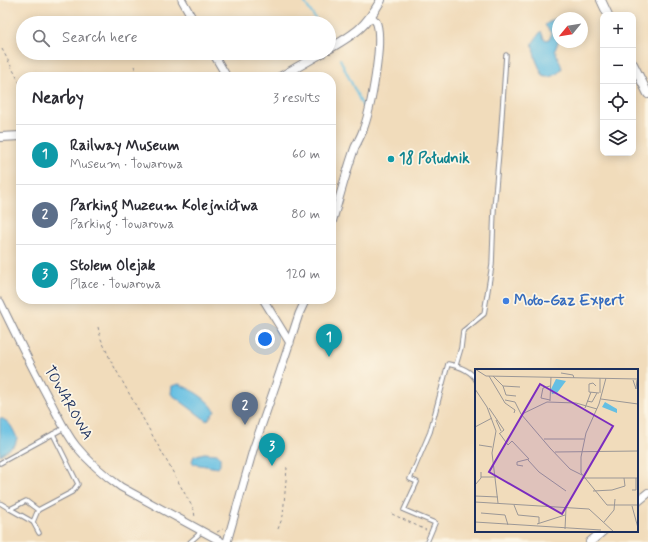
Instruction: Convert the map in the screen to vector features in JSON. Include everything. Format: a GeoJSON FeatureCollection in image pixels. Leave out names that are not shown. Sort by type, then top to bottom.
{"type":"FeatureCollection","features":[{"type":"Feature","properties":{"kind":"street"},"geometry":{"type":"LineString","coordinates":[[182,0],[191,16]]}},
{"type":"Feature","properties":{"kind":"street"},"geometry":{"type":"LineString","coordinates":[[336,45],[362,27],[371,17],[381,0]]}},
{"type":"Feature","properties":{"kind":"street"},"geometry":{"type":"LineString","coordinates":[[601,0],[607,12]]}},
{"type":"Feature","properties":{"kind":"street"},"geometry":{"type":"LineString","coordinates":[[336,210],[356,146],[364,130],[371,102],[376,70],[378,35],[376,22],[371,17]]}},
{"type":"Feature","properties":{"kind":"street"},"geometry":{"type":"LineString","coordinates":[[216,60],[223,72]]}},
{"type":"Feature","properties":{"kind":"street"},"geometry":{"type":"LineString","coordinates":[[289,72],[310,60]]}},
{"type":"Feature","properties":{"kind":"street"},"geometry":{"type":"LineString","coordinates":[[636,70],[648,94]]}},
{"type":"Feature","properties":{"kind":"street"},"geometry":{"type":"LineString","coordinates":[[0,137],[16,136]]}},
{"type":"Feature","properties":{"kind":"street","name":"TOWAROWA"},"geometry":{"type":"LineString","coordinates":[[0,302],[36,376],[64,428],[75,445],[85,456],[106,476],[132,494],[222,542]]}},
{"type":"Feature","properties":{"kind":"street"},"geometry":{"type":"LineString","coordinates":[[266,304],[290,343]]}},
{"type":"Feature","properties":{"kind":"street"},"geometry":{"type":"LineString","coordinates":[[227,542],[253,450],[304,304]]}},
{"type":"Feature","properties":{"kind":"street"},"geometry":{"type":"LineString","coordinates":[[638,501],[648,493]]}},
{"type":"Feature","properties":{"kind":"street"},"geometry":{"type":"LineString","coordinates":[[590,542],[602,532]]}},
{"type":"Feature","properties":{"kind":"lane"},"geometry":{"type":"LineString","coordinates":[[456,365],[461,348],[463,331],[484,314],[489,286],[492,266],[494,209],[506,55]]}},
{"type":"Feature","properties":{"kind":"lane"},"geometry":{"type":"LineString","coordinates":[[427,542],[435,523],[404,510],[417,482],[410,479],[430,432],[448,364],[456,365],[475,377]]}},
{"type":"Feature","properties":{"kind":"lane"},"geometry":{"type":"LineString","coordinates":[[0,463],[64,428]]}},
{"type":"Feature","properties":{"kind":"lane"},"geometry":{"type":"LineString","coordinates":[[33,522],[38,510],[72,492],[78,484],[53,434]]}},
{"type":"Feature","properties":{"kind":"lane"},"geometry":{"type":"LineString","coordinates":[[10,509],[26,502],[38,510]]}},
{"type":"Feature","properties":{"kind":"lane"},"geometry":{"type":"LineString","coordinates":[[0,503],[33,522],[39,533]]}},
{"type":"Feature","properties":{"kind":"lane"},"geometry":{"type":"LineString","coordinates":[[190,542],[198,535],[200,531]]}},
{"type":"Feature","properties":{"kind":"path"},"geometry":{"type":"LineString","coordinates":[[2,49],[16,76]]}},
{"type":"Feature","properties":{"kind":"path"},"geometry":{"type":"LineString","coordinates":[[134,66],[137,72]]}},
{"type":"Feature","properties":{"kind":"path"},"geometry":{"type":"LineString","coordinates":[[98,327],[101,339],[112,361],[194,510],[195,515],[191,526]]}},
{"type":"Feature","properties":{"kind":"path"},"geometry":{"type":"LineString","coordinates":[[278,529],[282,520],[286,492],[287,468],[284,467]]}},
{"type":"Feature","properties":{"kind":"path"},"geometry":{"type":"LineString","coordinates":[[392,514],[431,533]]}},
{"type":"Feature","properties":{"kind":"water"},"geometry":{"type":"Polygon","coordinates":[[[552,21],[552,48],[556,48],[555,50],[562,68],[554,76],[548,77],[543,76],[536,60],[532,44],[541,31],[544,39],[548,40],[551,36],[551,33],[545,25],[552,21]]]}},
{"type":"Feature","properties":{"kind":"water"},"geometry":{"type":"Polygon","coordinates":[[[179,384],[199,395],[212,406],[215,411],[207,421],[171,394],[172,386],[179,384]]]}},
{"type":"Feature","properties":{"kind":"water"},"geometry":{"type":"Polygon","coordinates":[[[0,418],[9,423],[17,438],[15,445],[0,455],[0,418]]]}},
{"type":"Feature","properties":{"kind":"water"},"geometry":{"type":"Polygon","coordinates":[[[204,453],[217,454],[220,457],[220,465],[218,468],[194,464],[192,461],[194,456],[204,453]]]}},
{"type":"Feature","properties":{"kind":"waterway"},"geometry":{"type":"LineString","coordinates":[[303,0],[313,16]]}},
{"type":"Feature","properties":{"kind":"waterway"},"geometry":{"type":"LineString","coordinates":[[340,59],[363,107]]}},
{"type":"Feature","properties":{"kind":"place","name":"18 Południk"},"geometry":{"type":"Point","coordinates":[391,159]}},
{"type":"Feature","properties":{"kind":"place","name":"Moto-Gaz Expert"},"geometry":{"type":"Point","coordinates":[506,301]}},
{"type":"Feature","properties":{"kind":"place","name":"Railway Museum"},"geometry":{"type":"Point","coordinates":[329,357]}},
{"type":"Feature","properties":{"kind":"place","name":"Parking Muzeum Kolejnictwa"},"geometry":{"type":"Point","coordinates":[245,425]}},
{"type":"Feature","properties":{"kind":"place","name":"Stolem Olejak"},"geometry":{"type":"Point","coordinates":[272,466]}}]}
